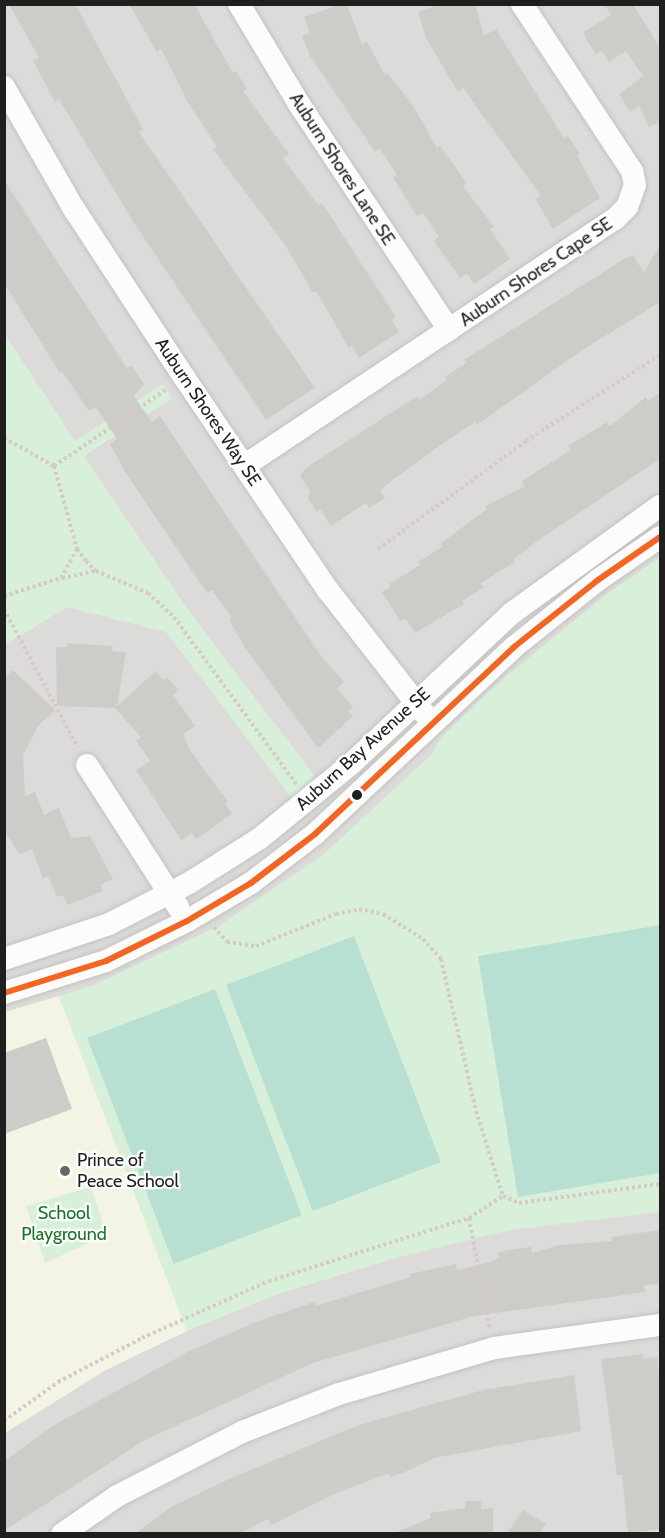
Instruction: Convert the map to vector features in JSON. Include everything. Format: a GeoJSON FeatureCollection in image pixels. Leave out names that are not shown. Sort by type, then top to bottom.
{"type":"FeatureCollection","features":[{"type":"Feature","properties":{"kind":"street","name":"Auburn Shores Cape SE"},"geometry":{"type":"LineString","coordinates":[[244,466],[615,219],[633,198],[632,171],[522,4]]}},
{"type":"Feature","properties":{"kind":"street","name":"Auburn Shores Lane SE"},"geometry":{"type":"LineString","coordinates":[[245,6],[299,104],[449,330]]}},
{"type":"Feature","properties":{"kind":"street","name":"Auburn Shores Way SE"},"geometry":{"type":"LineString","coordinates":[[4,87],[74,209],[184,377],[327,589],[432,723]]}},
{"type":"Feature","properties":{"kind":"street","name":"Auburn Bay Avenue SE"},"geometry":{"type":"LineString","coordinates":[[4,959],[109,924],[170,894],[226,862],[290,815],[351,764],[414,702],[512,614],[660,506]]}},
{"type":"Feature","properties":{"kind":"street","name":"Auburn Bay Avenue SE"},"geometry":{"type":"LineString","coordinates":[[4,993],[106,961],[187,921],[251,883],[315,834],[514,647],[598,580],[660,537]]}},
{"type":"Feature","properties":{"kind":"street"},"geometry":{"type":"LineString","coordinates":[[87,765],[187,921]]}},
{"type":"Feature","properties":{"kind":"street"},"geometry":{"type":"LineString","coordinates":[[62,1533],[117,1496],[242,1432],[339,1394],[494,1348],[660,1325]]}},
{"type":"Feature","properties":{"kind":"path"},"geometry":{"type":"LineString","coordinates":[[378,549],[526,441],[660,355]]}},
{"type":"Feature","properties":{"kind":"path"},"geometry":{"type":"LineString","coordinates":[[54,466],[184,377]]}},
{"type":"Feature","properties":{"kind":"path"},"geometry":{"type":"LineString","coordinates":[[4,438],[54,466],[76,549],[96,571],[148,593],[174,617],[298,786]]}},
{"type":"Feature","properties":{"kind":"path"},"geometry":{"type":"LineString","coordinates":[[61,578],[76,549]]}},
{"type":"Feature","properties":{"kind":"path"},"geometry":{"type":"LineString","coordinates":[[4,596],[61,578],[96,571]]}},
{"type":"Feature","properties":{"kind":"path"},"geometry":{"type":"LineString","coordinates":[[4,609],[87,765]]}},
{"type":"Feature","properties":{"kind":"path"},"geometry":{"type":"LineString","coordinates":[[211,922],[227,942],[238,947],[256,946],[359,909],[383,914],[423,939],[441,959],[477,1111],[503,1196],[519,1203],[660,1184]]}},
{"type":"Feature","properties":{"kind":"path"},"geometry":{"type":"LineString","coordinates":[[4,1420],[89,1365],[268,1281],[469,1218],[503,1196]]}},
{"type":"Feature","properties":{"kind":"path"},"geometry":{"type":"LineString","coordinates":[[469,1218],[494,1348]]}},
{"type":"Feature","properties":{"kind":"shaded area"},"geometry":{"type":"Polygon","coordinates":[[[5,5],[660,5],[660,1533],[5,1533],[5,5]]]}},
{"type":"Feature","properties":{"kind":"shaded area","name":"Prince of Peace School"},"geometry":{"type":"Polygon","coordinates":[[[59,996],[187,1331],[106,1370],[5,1433],[5,1012],[59,996]]]}},
{"type":"Feature","properties":{"kind":"green space"},"geometry":{"type":"Polygon","coordinates":[[[4,333],[75,441],[163,384],[172,398],[84,456],[188,610],[317,779],[293,800],[166,632],[67,607],[5,645],[4,333]]]}},
{"type":"Feature","properties":{"kind":"green space"},"geometry":{"type":"Polygon","coordinates":[[[660,557],[660,1212],[510,1230],[399,1257],[275,1295],[187,1331],[59,996],[92,986],[220,925],[323,855],[431,755],[443,735],[498,683],[604,596],[660,557]]]}},
{"type":"Feature","properties":{"kind":"green space"},"geometry":{"type":"Polygon","coordinates":[[[660,925],[660,1173],[518,1197],[478,956],[660,925]]]}},
{"type":"Feature","properties":{"kind":"green space"},"geometry":{"type":"Polygon","coordinates":[[[354,936],[441,1162],[313,1211],[226,985],[354,936]]]}},
{"type":"Feature","properties":{"kind":"green space"},"geometry":{"type":"Polygon","coordinates":[[[215,989],[302,1215],[174,1264],[87,1038],[215,989]]]}},
{"type":"Feature","properties":{"kind":"green space","name":"School Playground"},"geometry":{"type":"Polygon","coordinates":[[[91,1187],[107,1235],[45,1263],[26,1206],[91,1187]]]}},
{"type":"Feature","properties":{"kind":"building"},"geometry":{"type":"Polygon","coordinates":[[[9,4],[75,4],[143,129],[139,132],[315,388],[266,420],[134,223],[59,99],[55,102],[33,61],[39,58],[9,4]]]}},
{"type":"Feature","properties":{"kind":"building"},"geometry":{"type":"Polygon","coordinates":[[[129,4],[194,4],[233,73],[236,71],[247,89],[243,91],[289,154],[283,158],[318,205],[322,203],[396,317],[392,320],[399,332],[359,358],[352,346],[349,348],[316,291],[313,293],[286,246],[213,149],[217,147],[187,101],[161,49],[157,52],[129,4]]]}},
{"type":"Feature","properties":{"kind":"building"},"geometry":{"type":"Polygon","coordinates":[[[347,4],[362,45],[367,42],[385,75],[387,73],[412,104],[437,148],[440,146],[455,166],[466,183],[463,186],[494,227],[490,229],[510,259],[474,284],[467,273],[460,278],[434,241],[439,237],[423,213],[417,216],[393,178],[397,175],[380,149],[375,152],[310,56],[302,36],[310,33],[304,17],[347,4]]]}},
{"type":"Feature","properties":{"kind":"building"},"geometry":{"type":"Polygon","coordinates":[[[441,4],[475,4],[484,36],[496,29],[564,138],[568,136],[580,154],[577,156],[600,198],[553,229],[535,199],[541,196],[463,88],[458,92],[426,38],[418,12],[441,4]]]}},
{"type":"Feature","properties":{"kind":"building"},"geometry":{"type":"Polygon","coordinates":[[[604,4],[633,4],[660,48],[660,122],[649,127],[639,106],[630,112],[619,94],[643,76],[626,51],[609,62],[602,51],[596,54],[585,37],[584,32],[611,15],[604,4]]]}},
{"type":"Feature","properties":{"kind":"building"},"geometry":{"type":"Polygon","coordinates":[[[4,180],[127,368],[131,365],[144,384],[134,396],[152,422],[160,416],[321,656],[344,682],[337,689],[353,707],[349,711],[353,716],[318,748],[246,649],[229,620],[232,618],[212,590],[207,593],[124,470],[110,444],[117,439],[96,407],[89,411],[62,371],[60,373],[4,283],[4,180]]]}},
{"type":"Feature","properties":{"kind":"building"},"geometry":{"type":"Polygon","coordinates":[[[660,244],[660,302],[584,349],[477,425],[475,422],[446,441],[386,485],[380,491],[385,498],[369,508],[366,503],[331,526],[320,509],[317,512],[308,499],[310,491],[300,475],[306,468],[417,396],[419,400],[447,380],[445,377],[466,363],[464,360],[624,259],[633,255],[644,273],[660,244]]]}},
{"type":"Feature","properties":{"kind":"building"},"geometry":{"type":"Polygon","coordinates":[[[660,393],[660,459],[536,542],[514,559],[515,562],[481,583],[484,587],[462,601],[464,604],[415,633],[406,619],[400,621],[382,592],[391,586],[389,584],[420,565],[418,562],[442,547],[440,544],[487,509],[485,506],[525,486],[522,481],[571,450],[568,446],[607,422],[610,426],[646,397],[648,401],[660,393]]]}},
{"type":"Feature","properties":{"kind":"building"},"geometry":{"type":"Polygon","coordinates":[[[67,643],[113,646],[112,651],[126,653],[117,706],[156,671],[163,680],[167,677],[178,690],[173,695],[195,726],[183,734],[190,750],[228,802],[225,804],[232,814],[196,839],[192,833],[181,840],[136,770],[150,761],[136,741],[141,737],[115,708],[57,706],[56,647],[67,647],[67,643]]]}},
{"type":"Feature","properties":{"kind":"building"},"geometry":{"type":"Polygon","coordinates":[[[13,670],[55,710],[38,726],[23,755],[25,796],[35,792],[44,815],[59,808],[71,838],[90,836],[113,879],[100,885],[103,891],[68,905],[63,895],[57,897],[48,876],[43,878],[32,849],[19,854],[4,830],[4,678],[13,670]]]}},
{"type":"Feature","properties":{"kind":"building"},"geometry":{"type":"Polygon","coordinates":[[[46,1038],[72,1109],[4,1134],[4,1053],[46,1038]]]}},
{"type":"Feature","properties":{"kind":"building"},"geometry":{"type":"Polygon","coordinates":[[[660,1230],[660,1284],[644,1285],[645,1292],[474,1316],[313,1363],[145,1440],[4,1531],[4,1461],[56,1424],[188,1352],[253,1323],[314,1302],[315,1306],[411,1277],[410,1274],[456,1264],[457,1270],[487,1263],[499,1258],[498,1252],[531,1247],[532,1253],[560,1245],[612,1241],[611,1237],[660,1230]]]}},
{"type":"Feature","properties":{"kind":"building"},"geometry":{"type":"Polygon","coordinates":[[[643,1354],[643,1359],[657,1357],[660,1387],[660,1529],[628,1533],[622,1475],[617,1475],[601,1359],[643,1354]]]}},
{"type":"Feature","properties":{"kind":"building"},"geometry":{"type":"Polygon","coordinates":[[[574,1375],[581,1431],[434,1458],[391,1477],[389,1473],[339,1492],[271,1525],[268,1519],[241,1533],[136,1533],[171,1507],[229,1479],[359,1425],[483,1390],[574,1375]]]}},
{"type":"Feature","properties":{"kind":"building"},"geometry":{"type":"Polygon","coordinates":[[[465,1501],[481,1501],[481,1509],[493,1508],[493,1533],[394,1533],[431,1518],[430,1513],[465,1508],[465,1501]]]}},
{"type":"Feature","properties":{"kind":"building"},"geometry":{"type":"Polygon","coordinates":[[[523,1510],[546,1524],[540,1533],[507,1533],[523,1510]]]}},
{"type":"Feature","properties":{"kind":"transit line"},"geometry":{"type":"LineString","coordinates":[[4,993],[106,961],[187,921],[251,883],[315,834],[514,647],[598,580],[660,537]]}},
{"type":"Feature","properties":{"kind":"place","name":"Prince of Peace School"},"geometry":{"type":"Point","coordinates":[65,1171]}}]}
